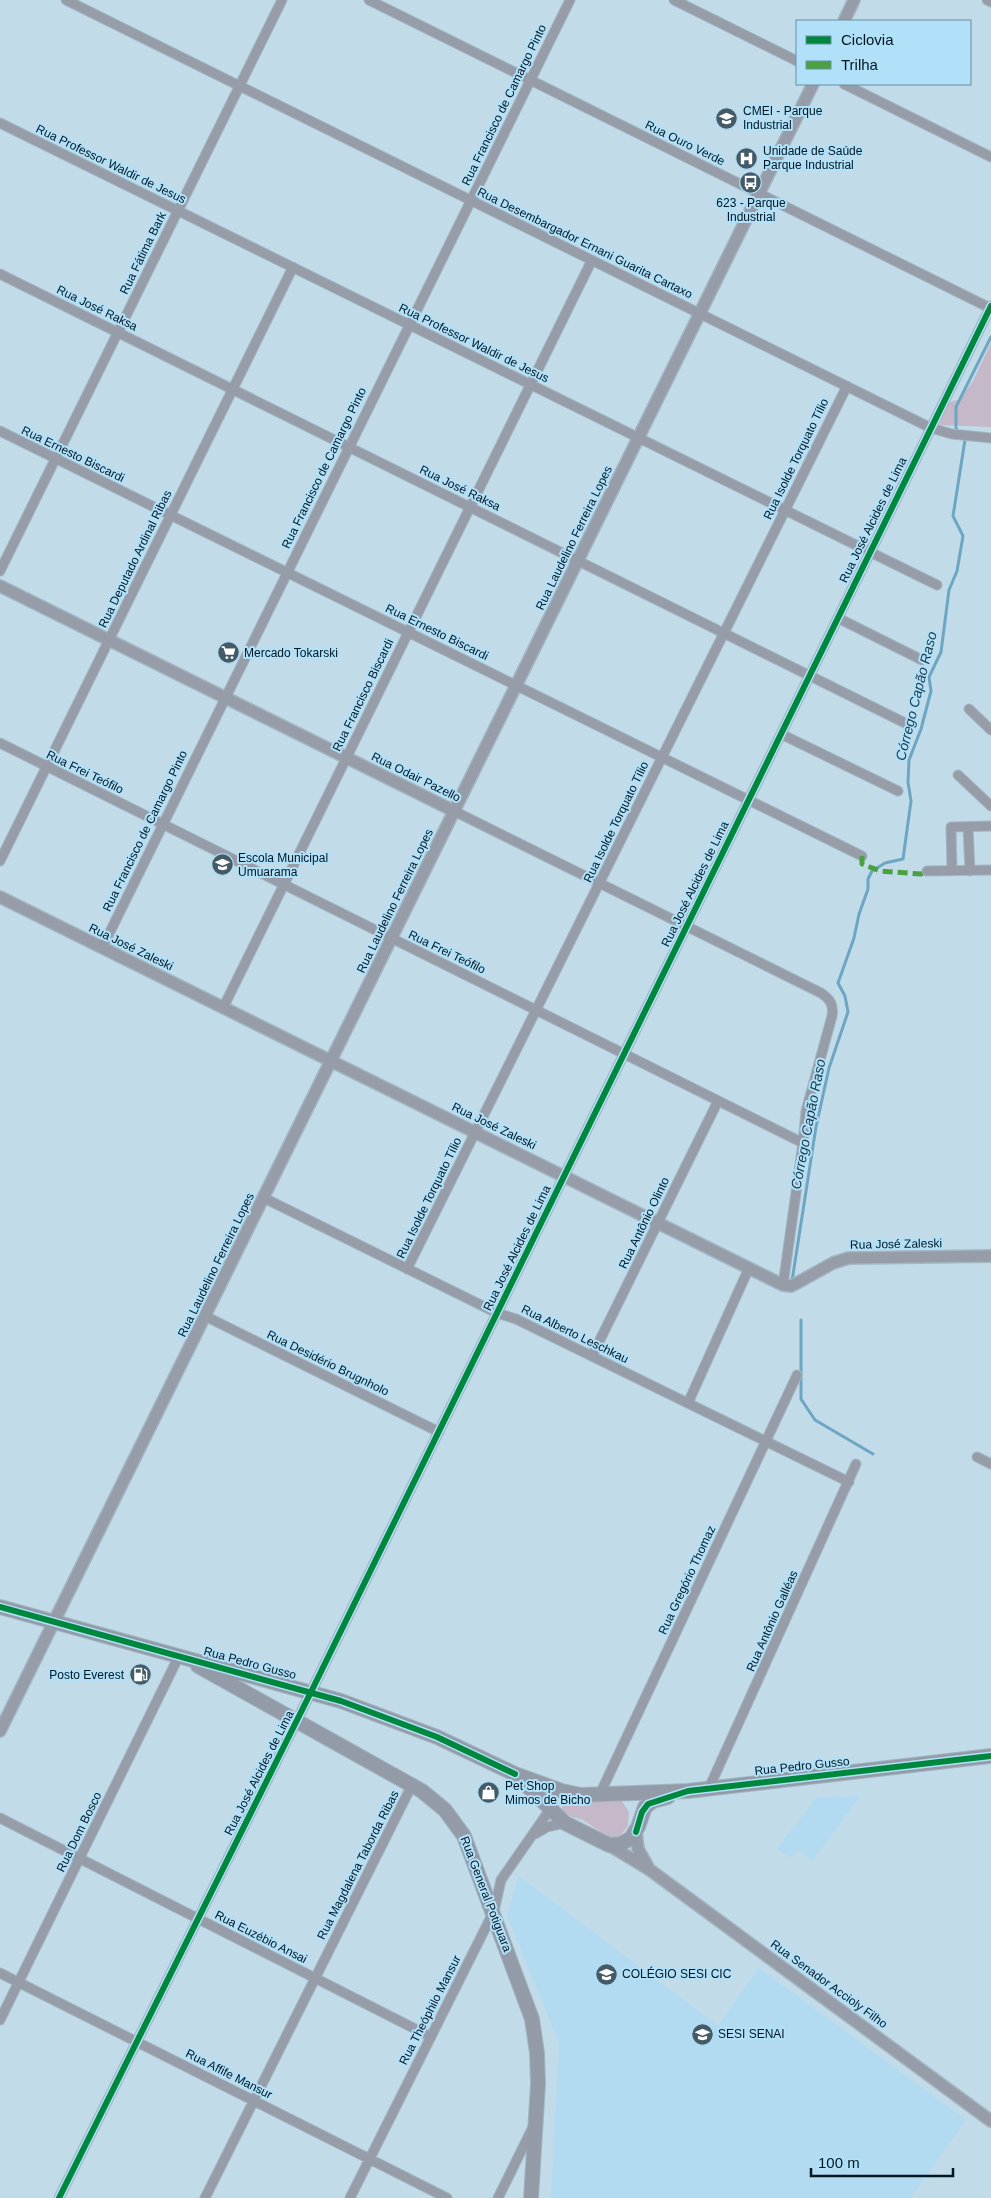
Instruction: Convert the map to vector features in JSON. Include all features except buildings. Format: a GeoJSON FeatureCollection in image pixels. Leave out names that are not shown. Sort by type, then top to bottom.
{"type":"FeatureCollection","features":[{"type":"Feature","properties":{"kind":"main road","name":"Rua Pedro Gusso"},"geometry":{"type":"LineString","coordinates":[[0,1607],[311,1692],[404,1723],[460,1746],[515,1774],[562,1791],[581,1795],[599,1796],[688,1791],[991,1756]]}},
{"type":"Feature","properties":{"kind":"main road","name":"Rua General Potiguara"},"geometry":{"type":"LineString","coordinates":[[179,1656],[412,1784],[445,1810],[464,1836],[494,1911],[532,2019],[537,2053],[536,2121],[531,2198]]}},
{"type":"Feature","properties":{"kind":"main road","name":"Rua Pedro Gusso"},"geometry":{"type":"LineString","coordinates":[[515,1774],[565,1823],[609,1845]]}},
{"type":"Feature","properties":{"kind":"main road"},"geometry":{"type":"LineString","coordinates":[[551,1808],[553,1798],[562,1791]]}},
{"type":"Feature","properties":{"kind":"main road","name":"Rua Pedro Gusso"},"geometry":{"type":"LineString","coordinates":[[641,1816],[648,1804],[688,1791]]}},
{"type":"Feature","properties":{"kind":"main road"},"geometry":{"type":"LineString","coordinates":[[609,1845],[615,1846],[626,1842],[636,1832],[641,1816],[638,1803],[630,1794]]}},
{"type":"Feature","properties":{"kind":"street","name":"Rua Desembargador Ernani Guarita Cartaxo"},"geometry":{"type":"LineString","coordinates":[[66,0],[931,428],[952,434],[991,438]]}},
{"type":"Feature","properties":{"kind":"street","name":"Rua Fátima Bark"},"geometry":{"type":"LineString","coordinates":[[0,571],[282,0]]}},
{"type":"Feature","properties":{"kind":"street","name":"Rua Ouro Verde"},"geometry":{"type":"LineString","coordinates":[[369,0],[990,307]]}},
{"type":"Feature","properties":{"kind":"street","name":"Rua Francisco de Camargo Pinto"},"geometry":{"type":"LineString","coordinates":[[102,948],[570,0]]}},
{"type":"Feature","properties":{"kind":"street"},"geometry":{"type":"LineString","coordinates":[[674,0],[796,61]]}},
{"type":"Feature","properties":{"kind":"street"},"geometry":{"type":"LineString","coordinates":[[844,20],[854,0]]}},
{"type":"Feature","properties":{"kind":"street"},"geometry":{"type":"LineString","coordinates":[[987,0],[991,2]]}},
{"type":"Feature","properties":{"kind":"street","name":"Rua Laudelino Ferreira Lopes"},"geometry":{"type":"LineString","coordinates":[[0,1731],[813,85]]}},
{"type":"Feature","properties":{"kind":"street"},"geometry":{"type":"LineString","coordinates":[[846,85],[991,156]]}},
{"type":"Feature","properties":{"kind":"street","name":"Rua Professor Waldir de Jesus"},"geometry":{"type":"LineString","coordinates":[[0,123],[937,585]]}},
{"type":"Feature","properties":{"kind":"street","name":"Rua Francisco Biscardi"},"geometry":{"type":"LineString","coordinates":[[223,1008],[592,260]]}},
{"type":"Feature","properties":{"kind":"street","name":"Rua Deputado Ardinal Ribas"},"geometry":{"type":"LineString","coordinates":[[0,861],[293,268]]}},
{"type":"Feature","properties":{"kind":"street","name":"Rua José Raksa"},"geometry":{"type":"LineString","coordinates":[[0,274],[909,725]]}},
{"type":"Feature","properties":{"kind":"street","name":"Rua José Alcides de Lima"},"geometry":{"type":"LineString","coordinates":[[59,2198],[297,1722],[990,307]]}},
{"type":"Feature","properties":{"kind":"street","name":"Rua Isolde Torquato Tílio"},"geometry":{"type":"LineString","coordinates":[[408,1269],[846,386]]}},
{"type":"Feature","properties":{"kind":"street","name":"Rua Ernesto Biscardi"},"geometry":{"type":"LineString","coordinates":[[0,431],[862,856]]}},
{"type":"Feature","properties":{"kind":"street","name":"Rua Odair Pazello"},"geometry":{"type":"LineString","coordinates":[[0,586],[821,993],[830,1002],[833,1009],[806,1111],[803,1143]]}},
{"type":"Feature","properties":{"kind":"street"},"geometry":{"type":"LineString","coordinates":[[838,618],[922,660]]}},
{"type":"Feature","properties":{"kind":"street"},"geometry":{"type":"LineString","coordinates":[[969,709],[991,730]]}},
{"type":"Feature","properties":{"kind":"street"},"geometry":{"type":"LineString","coordinates":[[781,734],[898,791]]}},
{"type":"Feature","properties":{"kind":"street","name":"Rua Frei Teófilo"},"geometry":{"type":"LineString","coordinates":[[0,743],[803,1143]]}},
{"type":"Feature","properties":{"kind":"street"},"geometry":{"type":"LineString","coordinates":[[958,775],[991,806]]}},
{"type":"Feature","properties":{"kind":"street"},"geometry":{"type":"LineString","coordinates":[[952,871],[951,827],[991,826]]}},
{"type":"Feature","properties":{"kind":"street"},"geometry":{"type":"LineString","coordinates":[[968,827],[970,871]]}},
{"type":"Feature","properties":{"kind":"street"},"geometry":{"type":"LineString","coordinates":[[927,871],[991,870]]}},
{"type":"Feature","properties":{"kind":"street","name":"Rua José Zaleski"},"geometry":{"type":"LineString","coordinates":[[0,897],[783,1285],[791,1286],[797,1284],[834,1263],[849,1258],[991,1256]]}},
{"type":"Feature","properties":{"kind":"street","name":"Rua Antônio Olinto"},"geometry":{"type":"LineString","coordinates":[[592,1356],[718,1100]]}},
{"type":"Feature","properties":{"kind":"street"},"geometry":{"type":"LineString","coordinates":[[783,1285],[803,1143]]}},
{"type":"Feature","properties":{"kind":"street","name":"Rua Alberto Leschkau"},"geometry":{"type":"LineString","coordinates":[[264,1198],[497,1314],[516,1319],[848,1482]]}},
{"type":"Feature","properties":{"kind":"street"},"geometry":{"type":"LineString","coordinates":[[688,1403],[749,1268]]}},
{"type":"Feature","properties":{"kind":"street","name":"Rua Desidério Brugnholo"},"geometry":{"type":"LineString","coordinates":[[206,1316],[438,1432]]}},
{"type":"Feature","properties":{"kind":"street","name":"Rua Gregório Thomaz"},"geometry":{"type":"LineString","coordinates":[[599,1796],[797,1375]]}},
{"type":"Feature","properties":{"kind":"street"},"geometry":{"type":"LineString","coordinates":[[977,1457],[991,1464]]}},
{"type":"Feature","properties":{"kind":"street","name":"Rua Antônio Galléas"},"geometry":{"type":"LineString","coordinates":[[710,1788],[856,1464]]}},
{"type":"Feature","properties":{"kind":"street","name":"Rua Dom Bosco"},"geometry":{"type":"LineString","coordinates":[[0,2020],[179,1656]]}},
{"type":"Feature","properties":{"kind":"street","name":"Rua Magdalena Taborda Ribas"},"geometry":{"type":"LineString","coordinates":[[205,2198],[412,1784]]}},
{"type":"Feature","properties":{"kind":"street","name":"Rua Theóphilo Mansur"},"geometry":{"type":"LineString","coordinates":[[350,2198],[494,1911],[501,1880],[551,1808]]}},
{"type":"Feature","properties":{"kind":"street","name":"Rua Euzébio Ansai"},"geometry":{"type":"LineString","coordinates":[[0,1818],[431,2037]]}},
{"type":"Feature","properties":{"kind":"street","name":"Rua Theóphilo Mansur"},"geometry":{"type":"LineString","coordinates":[[532,1836],[547,1827],[565,1823]]}},
{"type":"Feature","properties":{"kind":"street","name":"Rua Senador Accioly Filho"},"geometry":{"type":"LineString","coordinates":[[636,1832],[638,1849],[650,1870]]}},
{"type":"Feature","properties":{"kind":"street","name":"Rua Senador Accioly Filho"},"geometry":{"type":"LineString","coordinates":[[609,1845],[650,1870],[991,2121]]}},
{"type":"Feature","properties":{"kind":"street","name":"Rua Affife Mansur"},"geometry":{"type":"LineString","coordinates":[[0,1973],[447,2198]]}},
{"type":"Feature","properties":{"kind":"street"},"geometry":{"type":"LineString","coordinates":[[498,2198],[536,2121]]}},
{"type":"Feature","properties":{"kind":"shaded area"},"geometry":{"type":"Polygon","coordinates":[[[991,343],[991,427],[940,425],[944,404],[960,399],[973,381],[991,343]]]}},
{"type":"Feature","properties":{"kind":"shaded area"},"geometry":{"type":"Polygon","coordinates":[[[860,1796],[813,1860],[797,1850],[791,1858],[777,1849],[816,1798],[860,1796]]]}},
{"type":"Feature","properties":{"kind":"shaded area"},"geometry":{"type":"Polygon","coordinates":[[[570,1799],[592,1802],[621,1800],[629,1812],[628,1826],[619,1837],[610,1838],[583,1820],[563,1814],[562,1806],[570,1799]]]}},
{"type":"Feature","properties":{"kind":"shaded area","name":"SESI SENAI"},"geometry":{"type":"Polygon","coordinates":[[[519,1876],[718,2026],[759,1968],[966,2120],[910,2198],[551,2198],[559,2043],[507,1915],[519,1876]]]}},
{"type":"Feature","properties":{"kind":"waterway","name":"Córrego Capão Raso"},"geometry":{"type":"LineString","coordinates":[[959,433],[956,428],[956,407],[991,337]]}},
{"type":"Feature","properties":{"kind":"waterway","name":"Córrego Capão Raso"},"geometry":{"type":"LineString","coordinates":[[792,1281],[816,1127],[829,1068],[848,1012],[845,996],[838,983],[854,938],[859,914],[868,889],[868,879],[872,871],[885,863],[903,859],[911,801],[908,782],[909,760],[921,729],[931,691],[929,677],[941,652],[949,590],[957,571],[963,536],[953,516],[965,440],[963,438]]}},
{"type":"Feature","properties":{"kind":"waterway","name":"Córrego Capão Raso"},"geometry":{"type":"LineString","coordinates":[[801,1320],[801,1399],[815,1420],[873,1454]]}},
{"type":"Feature","properties":{"kind":"marked path"},"geometry":{"type":"LineString","coordinates":[[862,856],[862,864],[880,871],[921,874],[927,871]]}},
{"type":"Feature","properties":{"kind":"cycle path"},"geometry":{"type":"LineString","coordinates":[[59,2198],[311,1692],[991,306]]}},
{"type":"Feature","properties":{"kind":"cycle path"},"geometry":{"type":"LineString","coordinates":[[0,1607],[341,1701],[437,1737],[515,1774]]}},
{"type":"Feature","properties":{"kind":"cycle path"},"geometry":{"type":"LineString","coordinates":[[636,1832],[642,1812],[648,1804],[688,1791],[991,1756]]}},
{"type":"Feature","properties":{"kind":"place","name":"CMEI - Parque Industrial"},"geometry":{"type":"Point","coordinates":[727,118]}},
{"type":"Feature","properties":{"kind":"place","name":"Unidade de Saúde Parque Industrial"},"geometry":{"type":"Point","coordinates":[747,158]}},
{"type":"Feature","properties":{"kind":"place","name":"623 - Parque Industrial"},"geometry":{"type":"Point","coordinates":[751,182]}},
{"type":"Feature","properties":{"kind":"place","name":"Mercado Tokarski"},"geometry":{"type":"Point","coordinates":[228,653]}},
{"type":"Feature","properties":{"kind":"place","name":"Escola Municipal Umuarama"},"geometry":{"type":"Point","coordinates":[222,865]}},
{"type":"Feature","properties":{"kind":"place","name":"Posto Everest"},"geometry":{"type":"Point","coordinates":[140,1675]}},
{"type":"Feature","properties":{"kind":"place","name":"Pet Shop Mimos de Bicho"},"geometry":{"type":"Point","coordinates":[489,1793]}},
{"type":"Feature","properties":{"kind":"place","name":"COLÉGIO SESI CIC"},"geometry":{"type":"Point","coordinates":[606,1974]}},
{"type":"Feature","properties":{"kind":"place","name":"SESI SENAI"},"geometry":{"type":"Point","coordinates":[702,2034]}}]}
